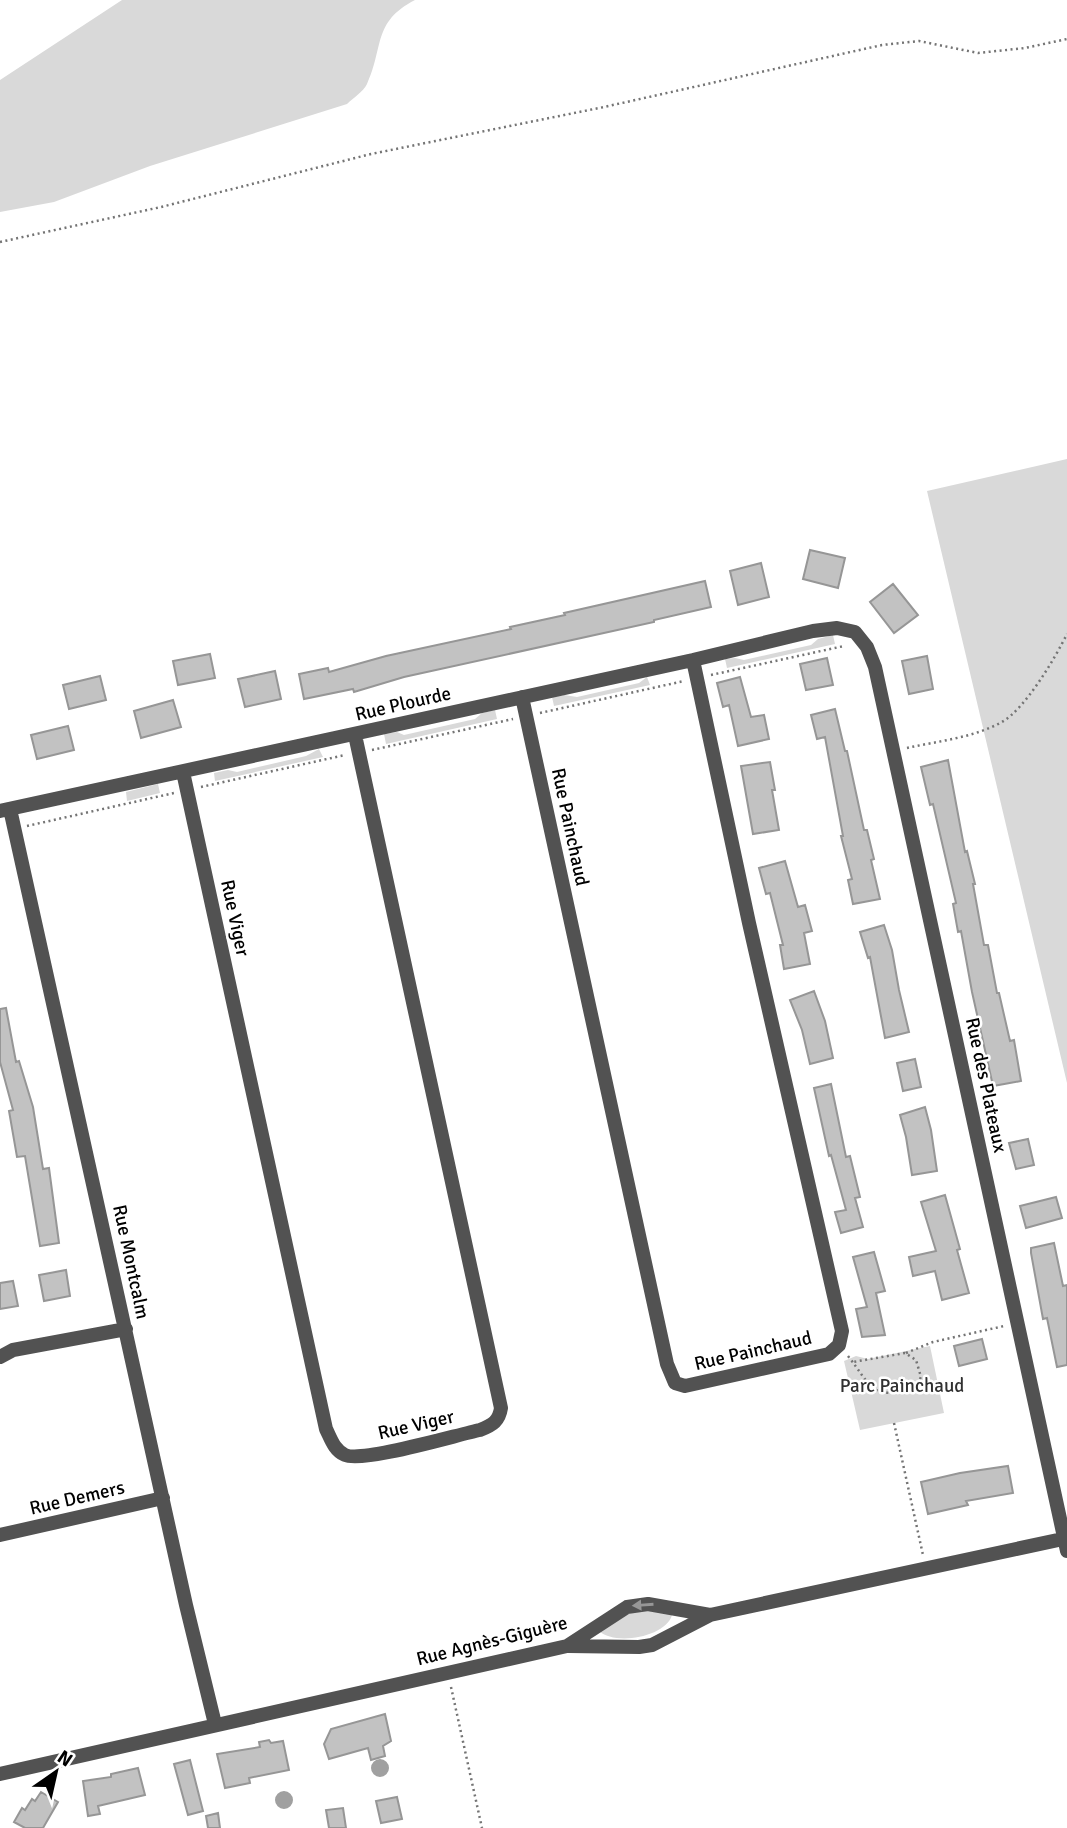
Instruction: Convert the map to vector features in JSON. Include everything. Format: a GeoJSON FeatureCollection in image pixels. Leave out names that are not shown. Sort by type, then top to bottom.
{"type":"FeatureCollection","features":[{"type":"Feature","properties":{"kind":"street","name":"Rue Plourde"},"geometry":{"type":"LineString","coordinates":[[5,810],[355,735],[814,631],[837,628],[859,637]]}},
{"type":"Feature","properties":{"kind":"street","name":"Rue des Plateaux"},"geometry":{"type":"LineString","coordinates":[[859,637],[875,667],[1066,1542]]}},
{"type":"Feature","properties":{"kind":"street","name":"Rue Painchaud"},"geometry":{"type":"LineString","coordinates":[[522,697],[670,1374],[675,1383],[685,1386],[829,1354],[839,1345],[842,1331],[748,923],[693,660]]}},
{"type":"Feature","properties":{"kind":"street","name":"Rue Viger"},"geometry":{"type":"LineString","coordinates":[[183,772],[327,1429],[332,1444],[341,1454],[352,1458],[372,1455],[480,1430],[493,1425],[501,1408],[355,735]]}},
{"type":"Feature","properties":{"kind":"street","name":"Rue Montcalm"},"geometry":{"type":"LineString","coordinates":[[5,810],[15,829],[215,1724]]}},
{"type":"Feature","properties":{"kind":"street"},"geometry":{"type":"LineString","coordinates":[[0,1357],[23,1348],[126,1329]]}},
{"type":"Feature","properties":{"kind":"street","name":"Rue Demers"},"geometry":{"type":"LineString","coordinates":[[0,1535],[163,1498]]}},
{"type":"Feature","properties":{"kind":"street","name":"Rue Agnès-Giguère"},"geometry":{"type":"LineString","coordinates":[[0,1774],[567,1646],[627,1607],[648,1604],[710,1615],[926,1568],[1066,1542]]}},
{"type":"Feature","properties":{"kind":"street"},"geometry":{"type":"LineString","coordinates":[[567,1646],[593,1648],[652,1645],[710,1615]]}},
{"type":"Feature","properties":{"kind":"path"},"geometry":{"type":"LineString","coordinates":[[0,243],[161,207],[370,154],[604,107],[882,45],[919,41],[978,53],[1025,48],[1067,39]]}},
{"type":"Feature","properties":{"kind":"path"},"geometry":{"type":"LineString","coordinates":[[893,750],[973,734],[1004,721],[1031,692],[1055,659],[1067,634]]}},
{"type":"Feature","properties":{"kind":"path"},"geometry":{"type":"LineString","coordinates":[[15,829],[696,678],[859,637]]}},
{"type":"Feature","properties":{"kind":"path"},"geometry":{"type":"LineString","coordinates":[[853,1362],[905,1353],[933,1342],[1017,1322]]}},
{"type":"Feature","properties":{"kind":"path"},"geometry":{"type":"LineString","coordinates":[[839,1345],[873,1389],[883,1393],[916,1386],[920,1377],[916,1360],[905,1353]]}},
{"type":"Feature","properties":{"kind":"path"},"geometry":{"type":"LineString","coordinates":[[894,1423],[926,1568]]}},
{"type":"Feature","properties":{"kind":"path"},"geometry":{"type":"LineString","coordinates":[[448,1673],[482,1828]]}},
{"type":"Feature","properties":{"kind":"green space"},"geometry":{"type":"Polygon","coordinates":[[[122,0],[415,0],[401,8],[385,27],[367,84],[347,104],[150,166],[54,202],[0,212],[0,80],[122,0]]]}},
{"type":"Feature","properties":{"kind":"green space"},"geometry":{"type":"Polygon","coordinates":[[[1067,459],[1067,1083],[927,491],[1067,459]]]}},
{"type":"Feature","properties":{"kind":"green space"},"geometry":{"type":"Polygon","coordinates":[[[833,635],[835,644],[727,668],[725,659],[744,660],[811,645],[818,639],[833,635]]]}},
{"type":"Feature","properties":{"kind":"green space"},"geometry":{"type":"Polygon","coordinates":[[[647,677],[650,685],[554,706],[552,697],[577,697],[639,683],[647,677]]]}},
{"type":"Feature","properties":{"kind":"green space"},"geometry":{"type":"Polygon","coordinates":[[[495,710],[497,719],[386,744],[384,734],[397,732],[404,735],[475,719],[482,713],[495,710]]]}},
{"type":"Feature","properties":{"kind":"green space"},"geometry":{"type":"Polygon","coordinates":[[[319,749],[323,757],[215,781],[214,773],[228,770],[237,772],[306,756],[319,749]]]}},
{"type":"Feature","properties":{"kind":"green space"},"geometry":{"type":"Polygon","coordinates":[[[158,784],[160,793],[127,801],[126,792],[158,784]]]}},
{"type":"Feature","properties":{"kind":"green space","name":"Parc Painchaud"},"geometry":{"type":"Polygon","coordinates":[[[930,1346],[944,1413],[860,1430],[844,1361],[856,1356],[868,1359],[930,1346]]]}},
{"type":"Feature","properties":{"kind":"green space"},"geometry":{"type":"Polygon","coordinates":[[[650,1608],[672,1615],[668,1623],[650,1634],[616,1638],[599,1631],[613,1618],[650,1608]]]}},
{"type":"Feature","properties":{"kind":"shaded area"},"geometry":{"type":"Polygon","coordinates":[[[380,1759],[386,1762],[389,1768],[386,1774],[380,1777],[374,1774],[371,1768],[374,1762],[380,1759]]]}},
{"type":"Feature","properties":{"kind":"shaded area"},"geometry":{"type":"Polygon","coordinates":[[[284,1791],[290,1794],[293,1800],[290,1806],[284,1809],[278,1806],[275,1800],[278,1794],[284,1791]]]}},
{"type":"Feature","properties":{"kind":"building"},"geometry":{"type":"Polygon","coordinates":[[[810,550],[845,558],[838,588],[803,579],[810,550]]]}},
{"type":"Feature","properties":{"kind":"building"},"geometry":{"type":"Polygon","coordinates":[[[761,563],[769,597],[738,605],[730,571],[761,563]]]}},
{"type":"Feature","properties":{"kind":"building"},"geometry":{"type":"Polygon","coordinates":[[[705,581],[711,607],[404,677],[354,692],[353,689],[304,699],[299,674],[328,668],[329,672],[386,656],[511,629],[510,627],[565,615],[564,613],[705,581]]]}},
{"type":"Feature","properties":{"kind":"building"},"geometry":{"type":"Polygon","coordinates":[[[893,584],[918,615],[894,633],[870,602],[893,584]]]}},
{"type":"Feature","properties":{"kind":"building"},"geometry":{"type":"Polygon","coordinates":[[[210,654],[215,678],[178,685],[173,661],[210,654]]]}},
{"type":"Feature","properties":{"kind":"building"},"geometry":{"type":"Polygon","coordinates":[[[927,656],[933,689],[909,694],[902,661],[927,656]]]}},
{"type":"Feature","properties":{"kind":"building"},"geometry":{"type":"Polygon","coordinates":[[[827,658],[833,685],[806,690],[800,664],[827,658]]]}},
{"type":"Feature","properties":{"kind":"building"},"geometry":{"type":"Polygon","coordinates":[[[275,671],[281,699],[245,707],[238,679],[275,671]]]}},
{"type":"Feature","properties":{"kind":"building"},"geometry":{"type":"Polygon","coordinates":[[[100,676],[106,700],[69,709],[63,685],[100,676]]]}},
{"type":"Feature","properties":{"kind":"building"},"geometry":{"type":"Polygon","coordinates":[[[740,677],[751,717],[764,715],[769,739],[738,746],[729,705],[723,707],[717,683],[740,677]]]}},
{"type":"Feature","properties":{"kind":"building"},"geometry":{"type":"Polygon","coordinates":[[[173,700],[181,727],[141,738],[134,711],[173,700]]]}},
{"type":"Feature","properties":{"kind":"building"},"geometry":{"type":"Polygon","coordinates":[[[835,709],[864,830],[867,830],[874,859],[871,860],[880,899],[853,904],[848,880],[852,879],[841,836],[825,737],[817,739],[811,715],[835,709]]]}},
{"type":"Feature","properties":{"kind":"building"},"geometry":{"type":"Polygon","coordinates":[[[68,726],[74,750],[37,759],[31,735],[68,726]]]}},
{"type":"Feature","properties":{"kind":"building"},"geometry":{"type":"Polygon","coordinates":[[[948,760],[965,852],[967,851],[975,884],[984,945],[988,945],[1010,1041],[1014,1040],[1021,1081],[993,1086],[961,931],[958,932],[953,904],[956,903],[933,804],[930,805],[921,767],[948,760]]]}},
{"type":"Feature","properties":{"kind":"building"},"geometry":{"type":"Polygon","coordinates":[[[770,762],[779,830],[753,834],[741,766],[770,762]]]}},
{"type":"Feature","properties":{"kind":"building"},"geometry":{"type":"Polygon","coordinates":[[[785,861],[798,907],[805,905],[812,931],[804,933],[810,964],[784,969],[780,945],[783,945],[770,893],[766,894],[759,868],[785,861]]]}},
{"type":"Feature","properties":{"kind":"building"},"geometry":{"type":"Polygon","coordinates":[[[884,925],[892,950],[909,1032],[885,1038],[870,957],[868,958],[860,932],[884,925]]]}},
{"type":"Feature","properties":{"kind":"building"},"geometry":{"type":"Polygon","coordinates":[[[814,991],[825,1021],[833,1058],[810,1064],[802,1030],[790,1000],[814,991]]]}},
{"type":"Feature","properties":{"kind":"building"},"geometry":{"type":"Polygon","coordinates":[[[6,1008],[16,1062],[19,1061],[33,1107],[43,1169],[49,1168],[59,1243],[40,1246],[25,1156],[17,1157],[9,1111],[13,1110],[0,1062],[0,1009],[6,1008]]]}},
{"type":"Feature","properties":{"kind":"building"},"geometry":{"type":"Polygon","coordinates":[[[915,1059],[921,1087],[903,1091],[897,1063],[915,1059]]]}},
{"type":"Feature","properties":{"kind":"building"},"geometry":{"type":"Polygon","coordinates":[[[831,1084],[846,1157],[850,1156],[860,1197],[855,1198],[863,1227],[841,1233],[835,1212],[846,1210],[831,1155],[829,1156],[814,1088],[831,1084]]]}},
{"type":"Feature","properties":{"kind":"building"},"geometry":{"type":"Polygon","coordinates":[[[925,1107],[937,1171],[912,1175],[900,1115],[925,1107]]]}},
{"type":"Feature","properties":{"kind":"building"},"geometry":{"type":"Polygon","coordinates":[[[1028,1139],[1034,1165],[1016,1169],[1009,1143],[1028,1139]]]}},
{"type":"Feature","properties":{"kind":"building"},"geometry":{"type":"Polygon","coordinates":[[[945,1195],[969,1293],[942,1300],[935,1271],[913,1276],[909,1257],[936,1251],[921,1202],[945,1195]]]}},
{"type":"Feature","properties":{"kind":"building"},"geometry":{"type":"Polygon","coordinates":[[[1056,1197],[1062,1218],[1026,1228],[1020,1206],[1056,1197]]]}},
{"type":"Feature","properties":{"kind":"building"},"geometry":{"type":"Polygon","coordinates":[[[1054,1243],[1063,1286],[1067,1285],[1067,1365],[1057,1367],[1047,1318],[1043,1319],[1031,1253],[1031,1248],[1054,1243]]]}},
{"type":"Feature","properties":{"kind":"building"},"geometry":{"type":"Polygon","coordinates":[[[874,1252],[885,1291],[876,1293],[885,1335],[862,1337],[856,1309],[867,1307],[853,1257],[874,1252]]]}},
{"type":"Feature","properties":{"kind":"building"},"geometry":{"type":"Polygon","coordinates":[[[66,1270],[70,1296],[44,1301],[39,1275],[66,1270]]]}},
{"type":"Feature","properties":{"kind":"building"},"geometry":{"type":"Polygon","coordinates":[[[13,1281],[18,1306],[0,1309],[0,1283],[13,1281]]]}},
{"type":"Feature","properties":{"kind":"building"},"geometry":{"type":"Polygon","coordinates":[[[982,1339],[987,1359],[959,1366],[954,1346],[982,1339]]]}},
{"type":"Feature","properties":{"kind":"building"},"geometry":{"type":"Polygon","coordinates":[[[1008,1466],[1013,1493],[966,1501],[968,1505],[928,1514],[921,1482],[1008,1466]]]}},
{"type":"Feature","properties":{"kind":"building"},"geometry":{"type":"Polygon","coordinates":[[[385,1714],[391,1741],[383,1746],[385,1756],[371,1760],[368,1748],[329,1759],[324,1744],[331,1729],[385,1714]]]}},
{"type":"Feature","properties":{"kind":"building"},"geometry":{"type":"Polygon","coordinates":[[[269,1740],[271,1743],[283,1741],[289,1770],[249,1778],[250,1783],[225,1788],[217,1754],[260,1747],[259,1742],[269,1740]]]}},
{"type":"Feature","properties":{"kind":"building"},"geometry":{"type":"Polygon","coordinates":[[[190,1760],[203,1811],[188,1815],[174,1764],[190,1760]]]}},
{"type":"Feature","properties":{"kind":"building"},"geometry":{"type":"Polygon","coordinates":[[[138,1768],[145,1795],[98,1806],[100,1814],[88,1816],[83,1781],[111,1777],[111,1774],[138,1768]]]}},
{"type":"Feature","properties":{"kind":"building"},"geometry":{"type":"Polygon","coordinates":[[[41,1792],[58,1802],[43,1828],[25,1828],[14,1822],[22,1808],[25,1810],[41,1792]]]}},
{"type":"Feature","properties":{"kind":"building"},"geometry":{"type":"Polygon","coordinates":[[[397,1797],[402,1819],[381,1823],[376,1801],[397,1797]]]}},
{"type":"Feature","properties":{"kind":"building"},"geometry":{"type":"Polygon","coordinates":[[[343,1808],[346,1828],[329,1828],[326,1810],[343,1808]]]}},
{"type":"Feature","properties":{"kind":"building"},"geometry":{"type":"Polygon","coordinates":[[[218,1813],[220,1828],[208,1828],[206,1816],[218,1813]]]}}]}
